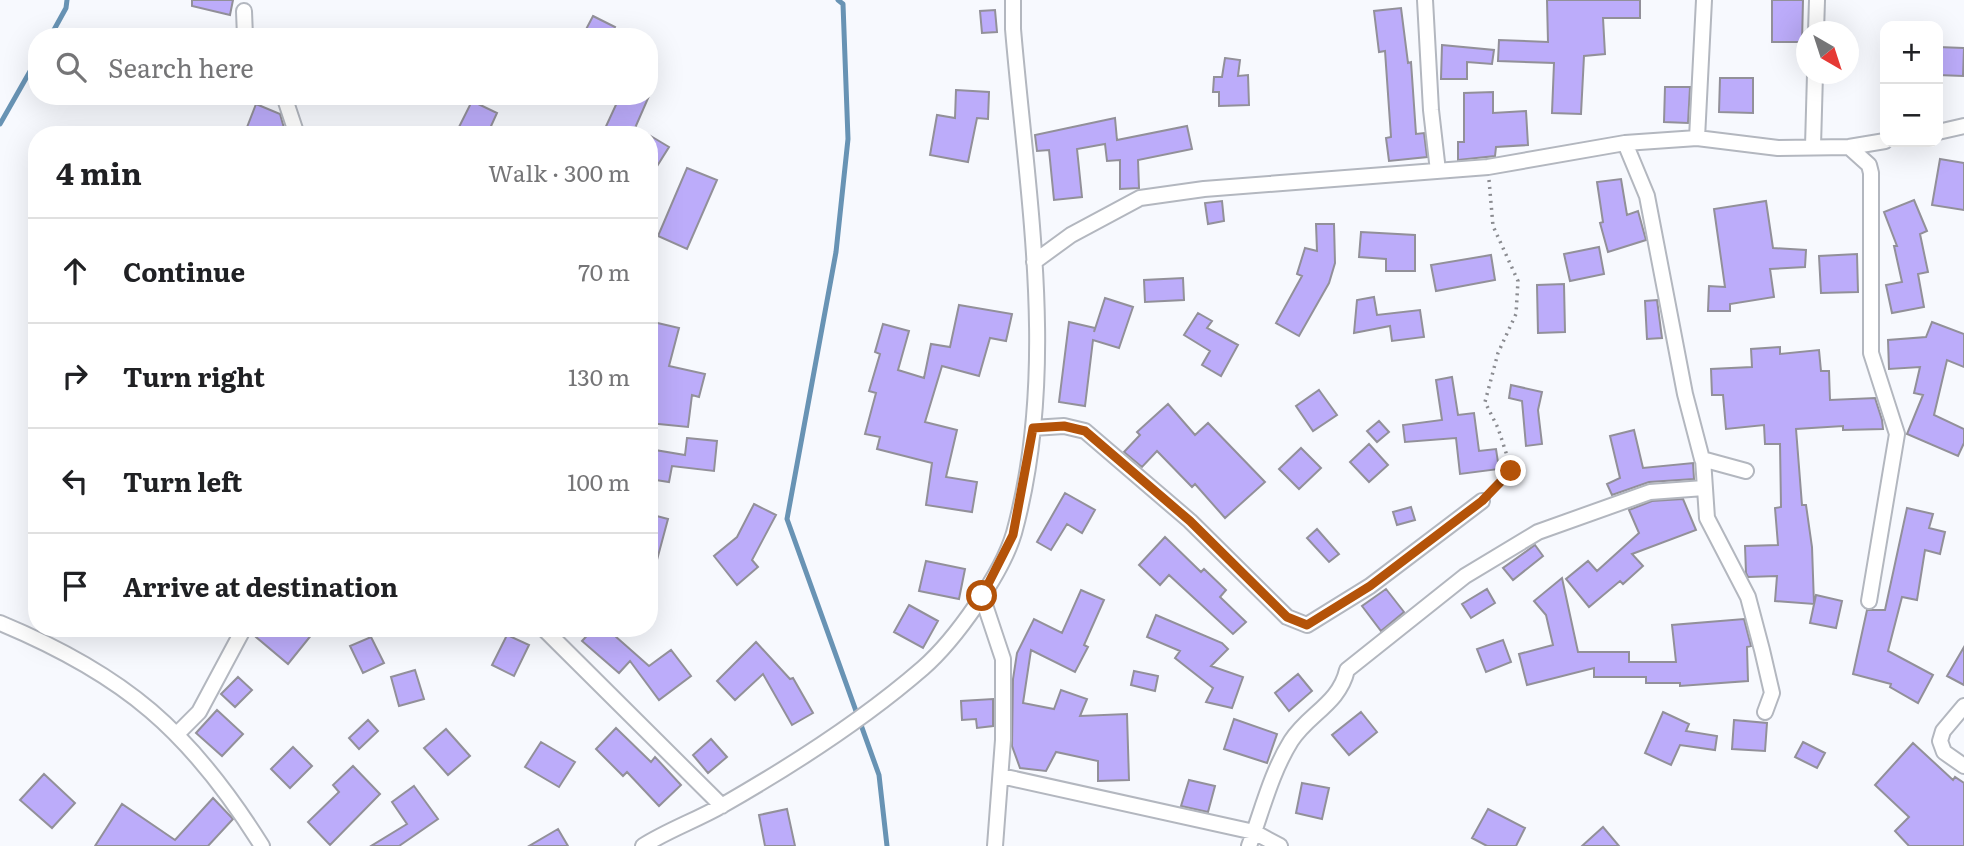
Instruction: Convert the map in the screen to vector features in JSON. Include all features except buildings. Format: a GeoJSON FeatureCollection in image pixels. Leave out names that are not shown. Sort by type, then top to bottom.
{"type":"FeatureCollection","features":[{"type":"Feature","properties":{"kind":"street"},"geometry":{"type":"LineString","coordinates":[[643,846],[722,806],[851,725],[924,667],[982,596],[1013,535],[1033,428],[1038,322],[1013,29],[1013,0]]}},
{"type":"Feature","properties":{"kind":"street"},"geometry":{"type":"LineString","coordinates":[[1425,0],[1431,110],[1438,171]]}},
{"type":"Feature","properties":{"kind":"street"},"geometry":{"type":"LineString","coordinates":[[1697,138],[1703,0]]}},
{"type":"Feature","properties":{"kind":"street"},"geometry":{"type":"LineString","coordinates":[[1816,21],[1817,0]]}},
{"type":"Feature","properties":{"kind":"street"},"geometry":{"type":"LineString","coordinates":[[244,11],[245,28]]}},
{"type":"Feature","properties":{"kind":"street"},"geometry":{"type":"LineString","coordinates":[[1814,146],[1815,84]]}},
{"type":"Feature","properties":{"kind":"street"},"geometry":{"type":"LineString","coordinates":[[287,105],[294,126]]}},
{"type":"Feature","properties":{"kind":"street"},"geometry":{"type":"LineString","coordinates":[[1943,131],[1964,126]]}},
{"type":"Feature","properties":{"kind":"street"},"geometry":{"type":"LineString","coordinates":[[1034,262],[1071,235],[1140,198],[1205,189],[1488,167],[1625,143],[1697,138],[1778,148],[1849,147],[1880,142]]}},
{"type":"Feature","properties":{"kind":"street"},"geometry":{"type":"LineString","coordinates":[[1625,143],[1647,196],[1685,394],[1703,459],[1707,518],[1748,597],[1772,692],[1765,712]]}},
{"type":"Feature","properties":{"kind":"street"},"geometry":{"type":"LineString","coordinates":[[1849,147],[1868,165],[1871,173],[1871,353],[1897,434],[1869,601]]}},
{"type":"Feature","properties":{"kind":"street"},"geometry":{"type":"LineString","coordinates":[[1033,428],[1064,426],[1085,431],[1190,521],[1287,617],[1307,625],[1370,586],[1482,501]]}},
{"type":"Feature","properties":{"kind":"street"},"geometry":{"type":"LineString","coordinates":[[1703,459],[1746,471]]}},
{"type":"Feature","properties":{"kind":"street"},"geometry":{"type":"LineString","coordinates":[[1252,839],[1274,772],[1293,738],[1333,700],[1343,685],[1347,670],[1465,576],[1538,532],[1650,492],[1704,488]]}},
{"type":"Feature","properties":{"kind":"street"},"geometry":{"type":"LineString","coordinates":[[982,596],[1003,659],[1001,776],[995,846]]}},
{"type":"Feature","properties":{"kind":"street"},"geometry":{"type":"LineString","coordinates":[[0,623],[28,634]]}},
{"type":"Feature","properties":{"kind":"street"},"geometry":{"type":"LineString","coordinates":[[35,637],[100,671],[145,703],[178,733],[262,846]]}},
{"type":"Feature","properties":{"kind":"street"},"geometry":{"type":"LineString","coordinates":[[178,733],[198,712],[239,637]]}},
{"type":"Feature","properties":{"kind":"street"},"geometry":{"type":"LineString","coordinates":[[552,637],[722,806]]}},
{"type":"Feature","properties":{"kind":"street"},"geometry":{"type":"LineString","coordinates":[[1964,706],[1943,732],[1940,741],[1944,752],[1964,766]]}},
{"type":"Feature","properties":{"kind":"street"},"geometry":{"type":"LineString","coordinates":[[1001,776],[1280,846]]}},
{"type":"Feature","properties":{"kind":"path"},"geometry":{"type":"LineString","coordinates":[[1482,501],[1511,471],[1499,428],[1486,402],[1498,353],[1516,314],[1518,281],[1493,226],[1488,167]]}},
{"type":"Feature","properties":{"kind":"waterway"},"geometry":{"type":"LineString","coordinates":[[55,28],[66,8],[67,0]]}},
{"type":"Feature","properties":{"kind":"waterway"},"geometry":{"type":"LineString","coordinates":[[838,0],[843,4],[848,139],[836,252],[787,519],[879,775],[887,846]]}},
{"type":"Feature","properties":{"kind":"waterway"},"geometry":{"type":"LineString","coordinates":[[0,124],[28,75]]}},
{"type":"Feature","properties":{"kind":"route"},"geometry":{"type":"LineString","coordinates":[[982,596],[1013,535],[1033,428],[1064,426],[1085,431],[1190,521],[1287,617],[1307,625],[1370,586],[1482,501],[1511,471]]}}]}
